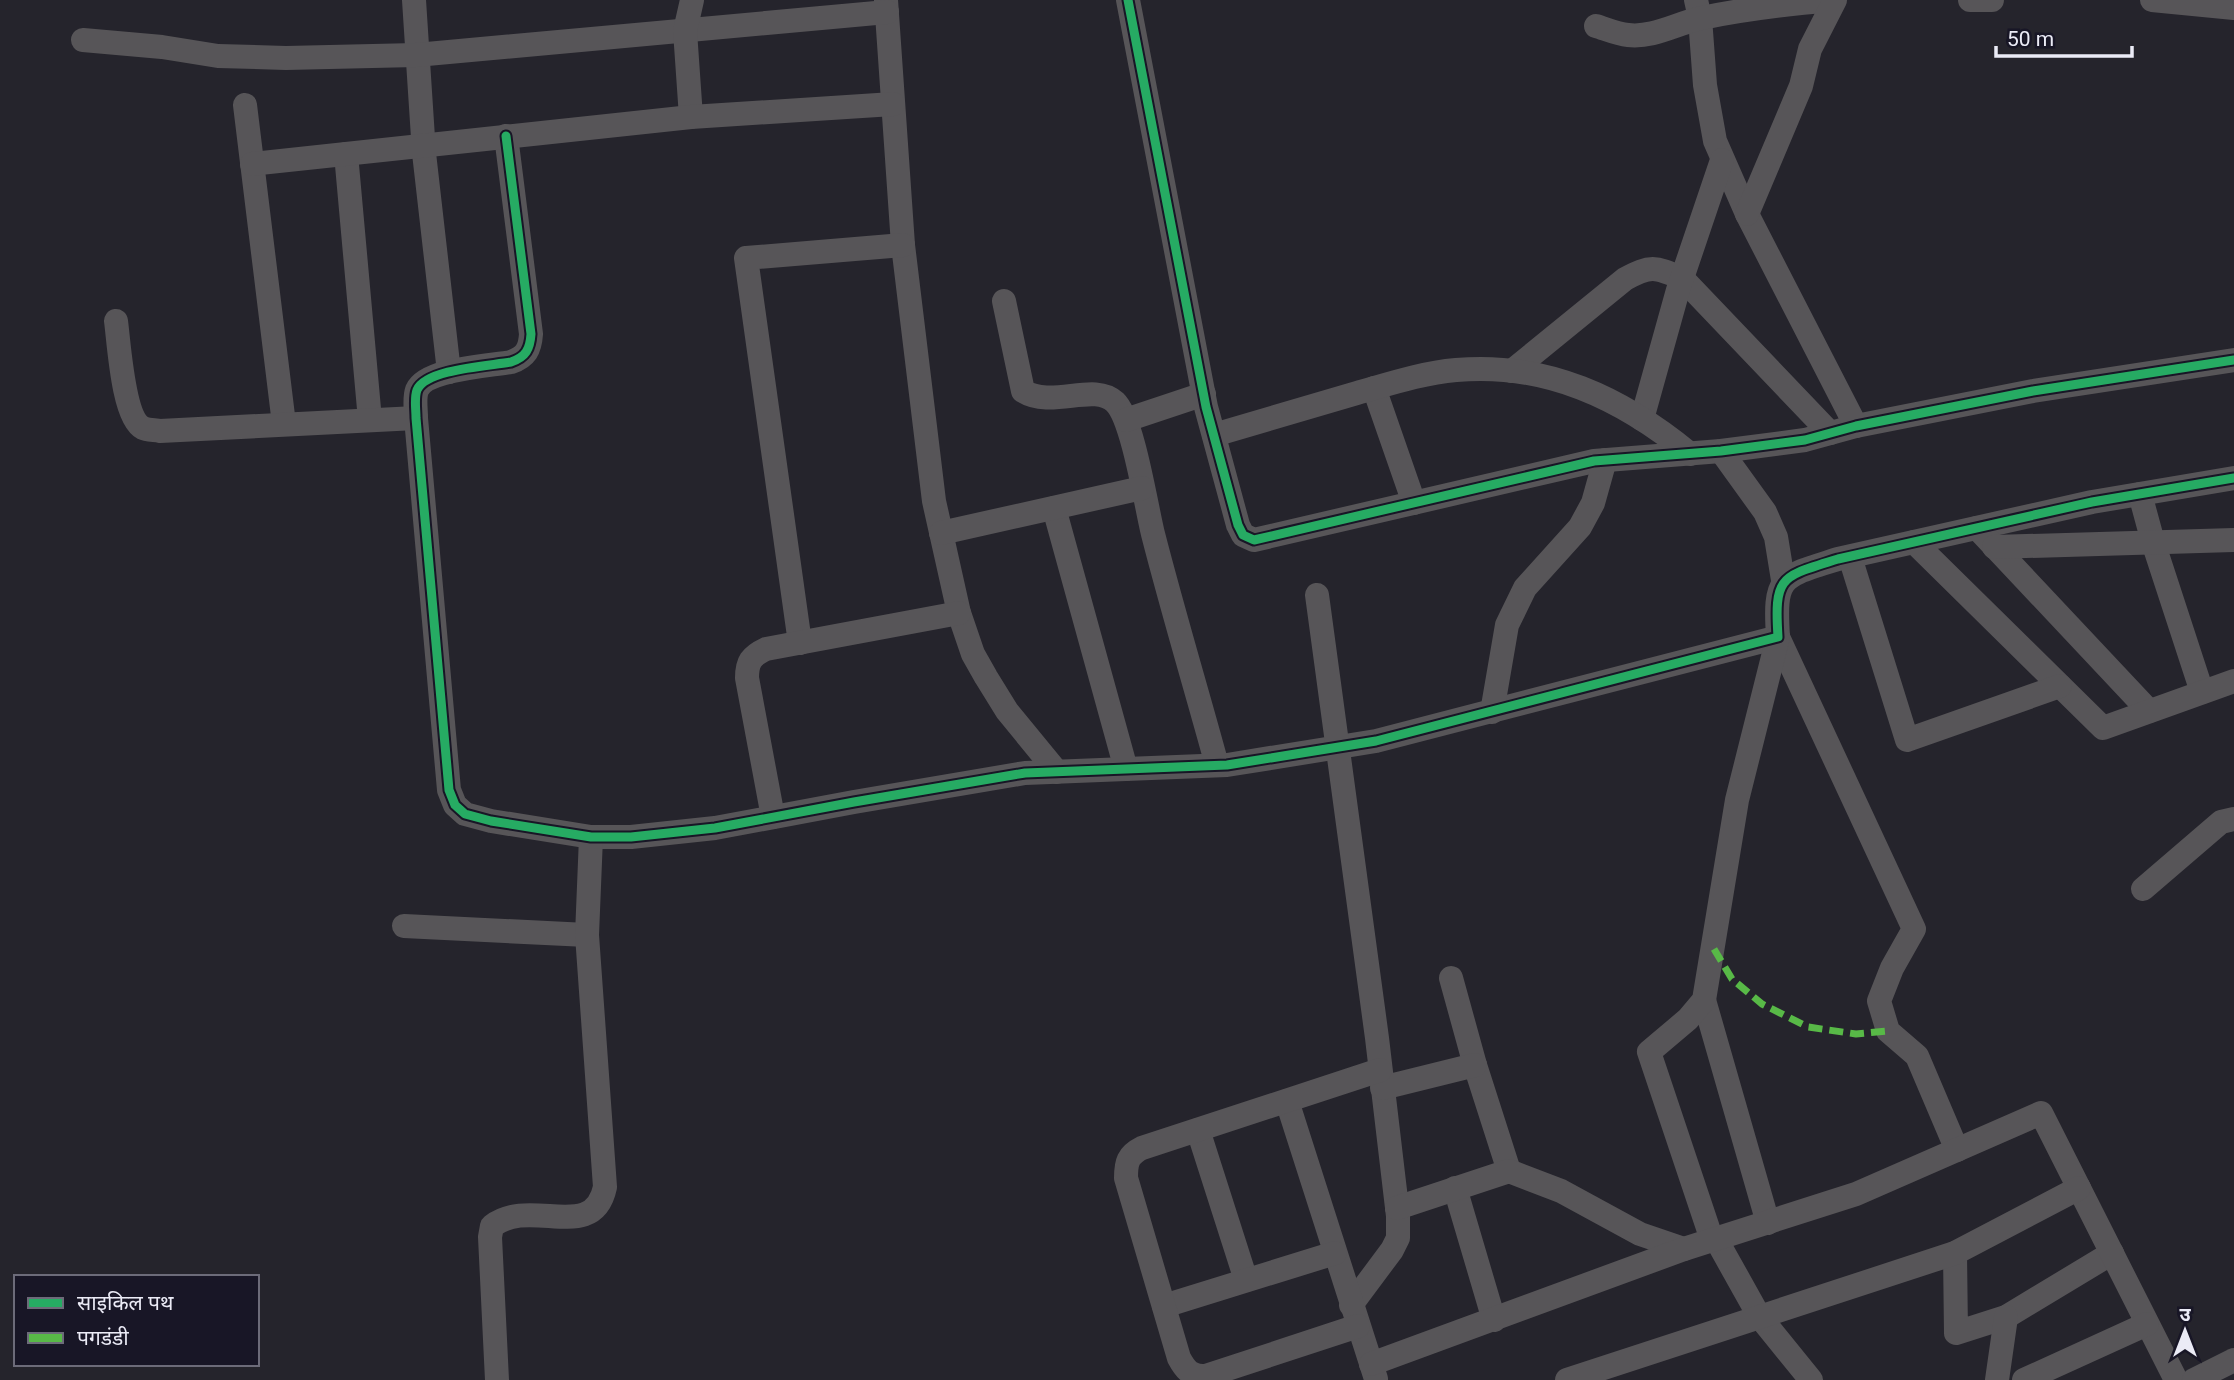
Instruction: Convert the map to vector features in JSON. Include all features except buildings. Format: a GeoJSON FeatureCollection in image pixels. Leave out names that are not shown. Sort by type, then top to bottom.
{"type":"FeatureCollection","features":[{"type":"Feature","properties":{"kind":"street"},"geometry":{"type":"LineString","coordinates":[[414,0],[423,146],[449,372]]}},
{"type":"Feature","properties":{"kind":"street"},"geometry":{"type":"LineString","coordinates":[[691,117],[685,31],[692,0]]}},
{"type":"Feature","properties":{"kind":"street"},"geometry":{"type":"LineString","coordinates":[[1128,0],[1204,394],[1238,525],[1243,535],[1254,540],[1526,475],[1605,460],[1721,451],[1805,440],[1856,426],[2033,391],[2234,360]]}},
{"type":"Feature","properties":{"kind":"street"},"geometry":{"type":"LineString","coordinates":[[1596,26],[1626,35],[1638,35],[1655,33],[1698,9],[1833,0],[1810,49],[1801,86],[1747,214]]}},
{"type":"Feature","properties":{"kind":"street"},"geometry":{"type":"LineString","coordinates":[[1970,0],[1992,0]]}},
{"type":"Feature","properties":{"kind":"street"},"geometry":{"type":"LineString","coordinates":[[2152,0],[2234,8]]}},
{"type":"Feature","properties":{"kind":"street"},"geometry":{"type":"LineString","coordinates":[[83,40],[162,47],[218,56],[286,58],[416,55],[685,31],[886,6],[903,245],[934,501],[959,613],[974,654],[986,677],[1007,711],[1057,772]]}},
{"type":"Feature","properties":{"kind":"street"},"geometry":{"type":"LineString","coordinates":[[1698,9],[1705,85],[1715,141],[1722,160],[1856,426]]}},
{"type":"Feature","properties":{"kind":"street"},"geometry":{"type":"LineString","coordinates":[[252,164],[691,117],[893,104]]}},
{"type":"Feature","properties":{"kind":"street"},"geometry":{"type":"LineString","coordinates":[[245,105],[284,424]]}},
{"type":"Feature","properties":{"kind":"street"},"geometry":{"type":"LineString","coordinates":[[506,136],[531,334],[530,347],[522,359],[436,374],[422,382],[416,393],[449,790],[456,805],[465,814],[491,821],[591,837],[631,838],[715,828],[998,778],[1057,772],[1217,765],[1376,741],[1778,637]]}},
{"type":"Feature","properties":{"kind":"street"},"geometry":{"type":"LineString","coordinates":[[346,154],[370,420]]}},
{"type":"Feature","properties":{"kind":"street"},"geometry":{"type":"LineString","coordinates":[[1642,419],[1682,278],[1722,160]]}},
{"type":"Feature","properties":{"kind":"street"},"geometry":{"type":"LineString","coordinates":[[800,643],[747,258],[903,245]]}},
{"type":"Feature","properties":{"kind":"street"},"geometry":{"type":"LineString","coordinates":[[1512,371],[1625,279],[1644,268],[1656,268],[1682,278],[1830,433]]}},
{"type":"Feature","properties":{"kind":"street"},"geometry":{"type":"LineString","coordinates":[[1004,302],[1023,391],[1044,399],[1103,395],[1115,402],[1126,420],[1217,765]]}},
{"type":"Feature","properties":{"kind":"street"},"geometry":{"type":"LineString","coordinates":[[116,321],[127,400],[133,418],[142,428],[160,431],[416,418]]}},
{"type":"Feature","properties":{"kind":"street"},"geometry":{"type":"LineString","coordinates":[[1214,435],[1411,377],[1455,370],[1494,369],[1537,374],[1591,391],[1660,429],[1690,454]]}},
{"type":"Feature","properties":{"kind":"street"},"geometry":{"type":"LineString","coordinates":[[1374,388],[1414,503]]}},
{"type":"Feature","properties":{"kind":"street"},"geometry":{"type":"LineString","coordinates":[[1126,420],[1204,394]]}},
{"type":"Feature","properties":{"kind":"street"},"geometry":{"type":"LineString","coordinates":[[1721,451],[1765,512],[1776,537],[1783,580]]}},
{"type":"Feature","properties":{"kind":"street"},"geometry":{"type":"LineString","coordinates":[[1492,712],[1507,625],[1525,588],[1580,527],[1593,503],[1605,460]]}},
{"type":"Feature","properties":{"kind":"street"},"geometry":{"type":"LineString","coordinates":[[1768,1223],[1704,1000],[1737,800],[1778,637],[1776,606],[1778,589],[1783,580],[1797,572],[1914,542],[2092,502],[2234,478]]}},
{"type":"Feature","properties":{"kind":"street"},"geometry":{"type":"LineString","coordinates":[[942,533],[1142,488]]}},
{"type":"Feature","properties":{"kind":"street"},"geometry":{"type":"LineString","coordinates":[[2140,494],[2202,692]]}},
{"type":"Feature","properties":{"kind":"street"},"geometry":{"type":"LineString","coordinates":[[1054,508],[1126,769]]}},
{"type":"Feature","properties":{"kind":"street"},"geometry":{"type":"LineString","coordinates":[[1977,528],[2149,711]]}},
{"type":"Feature","properties":{"kind":"street"},"geometry":{"type":"LineString","coordinates":[[1994,547],[2234,540]]}},
{"type":"Feature","properties":{"kind":"street"},"geometry":{"type":"LineString","coordinates":[[1914,542],[2103,727],[2234,681]]}},
{"type":"Feature","properties":{"kind":"street"},"geometry":{"type":"LineString","coordinates":[[1850,557],[1907,740],[2060,686]]}},
{"type":"Feature","properties":{"kind":"street"},"geometry":{"type":"LineString","coordinates":[[1317,595],[1381,1079],[1398,1238],[1355,1316],[1206,1376],[1196,1378],[1186,1371],[1179,1358],[1126,1178],[1126,1164],[1131,1154],[1142,1148],[1287,1101],[1381,1079],[1475,1065]]}},
{"type":"Feature","properties":{"kind":"street"},"geometry":{"type":"LineString","coordinates":[[773,817],[747,678],[747,664],[755,654],[766,649],[959,613]]}},
{"type":"Feature","properties":{"kind":"street"},"geometry":{"type":"LineString","coordinates":[[1778,637],[1914,929],[1892,968],[1879,1002],[1888,1031],[1917,1056],[1957,1150]]}},
{"type":"Feature","properties":{"kind":"street"},"geometry":{"type":"LineString","coordinates":[[2143,889],[2221,822],[2234,819]]}},
{"type":"Feature","properties":{"kind":"street"},"geometry":{"type":"LineString","coordinates":[[497,1380],[490,1237],[492,1226],[501,1219],[518,1214],[583,1216],[594,1211],[602,1202],[605,1187],[587,935],[591,837]]}},
{"type":"Feature","properties":{"kind":"street"},"geometry":{"type":"LineString","coordinates":[[404,926],[587,935]]}},
{"type":"Feature","properties":{"kind":"street"},"geometry":{"type":"LineString","coordinates":[[1451,978],[1509,1171]]}},
{"type":"Feature","properties":{"kind":"street"},"geometry":{"type":"LineString","coordinates":[[1704,1000],[1688,1019],[1649,1052],[1714,1239],[1759,1316],[1811,1380]]}},
{"type":"Feature","properties":{"kind":"street"},"geometry":{"type":"LineString","coordinates":[[1287,1101],[1374,1372],[1494,1320],[1684,1249],[1856,1194],[2041,1113],[2176,1380]]}},
{"type":"Feature","properties":{"kind":"street"},"geometry":{"type":"LineString","coordinates":[[1198,1130],[1246,1280]]}},
{"type":"Feature","properties":{"kind":"street"},"geometry":{"type":"LineString","coordinates":[[1396,1208],[1509,1171],[1561,1191],[1640,1234],[1684,1249]]}},
{"type":"Feature","properties":{"kind":"street"},"geometry":{"type":"LineString","coordinates":[[1455,1188],[1494,1320]]}},
{"type":"Feature","properties":{"kind":"street"},"geometry":{"type":"LineString","coordinates":[[1567,1380],[1594,1375],[1759,1316],[1955,1253],[2079,1188]]}},
{"type":"Feature","properties":{"kind":"street"},"geometry":{"type":"LineString","coordinates":[[1164,1306],[1335,1253]]}},
{"type":"Feature","properties":{"kind":"street"},"geometry":{"type":"LineString","coordinates":[[1955,1253],[1956,1333],[2007,1317],[2112,1253]]}},
{"type":"Feature","properties":{"kind":"street"},"geometry":{"type":"LineString","coordinates":[[1997,1380],[2007,1317]]}},
{"type":"Feature","properties":{"kind":"street"},"geometry":{"type":"LineString","coordinates":[[2024,1380],[2147,1324]]}},
{"type":"Feature","properties":{"kind":"street"},"geometry":{"type":"LineString","coordinates":[[2194,1380],[2234,1360]]}},
{"type":"Feature","properties":{"kind":"marked path"},"geometry":{"type":"LineString","coordinates":[[1714,949],[1732,979],[1762,1004],[1808,1027],[1856,1034],[1888,1031]]}},
{"type":"Feature","properties":{"kind":"cycle path"},"geometry":{"type":"LineString","coordinates":[[1128,0],[1206,407],[1238,525],[1243,535],[1254,540],[1594,461],[1721,451],[1805,440],[1856,426],[2033,391],[2234,360]]}},
{"type":"Feature","properties":{"kind":"cycle path"},"geometry":{"type":"LineString","coordinates":[[506,136],[531,334],[530,344],[524,355],[511,362],[432,377],[417,390],[415,400],[449,790],[455,805],[465,814],[491,821],[591,837],[631,837],[715,828],[1025,773],[1227,765],[1376,741],[1778,637],[1778,601],[1785,582],[1804,570],[1838,559],[2092,502],[2234,478]]}}]}
